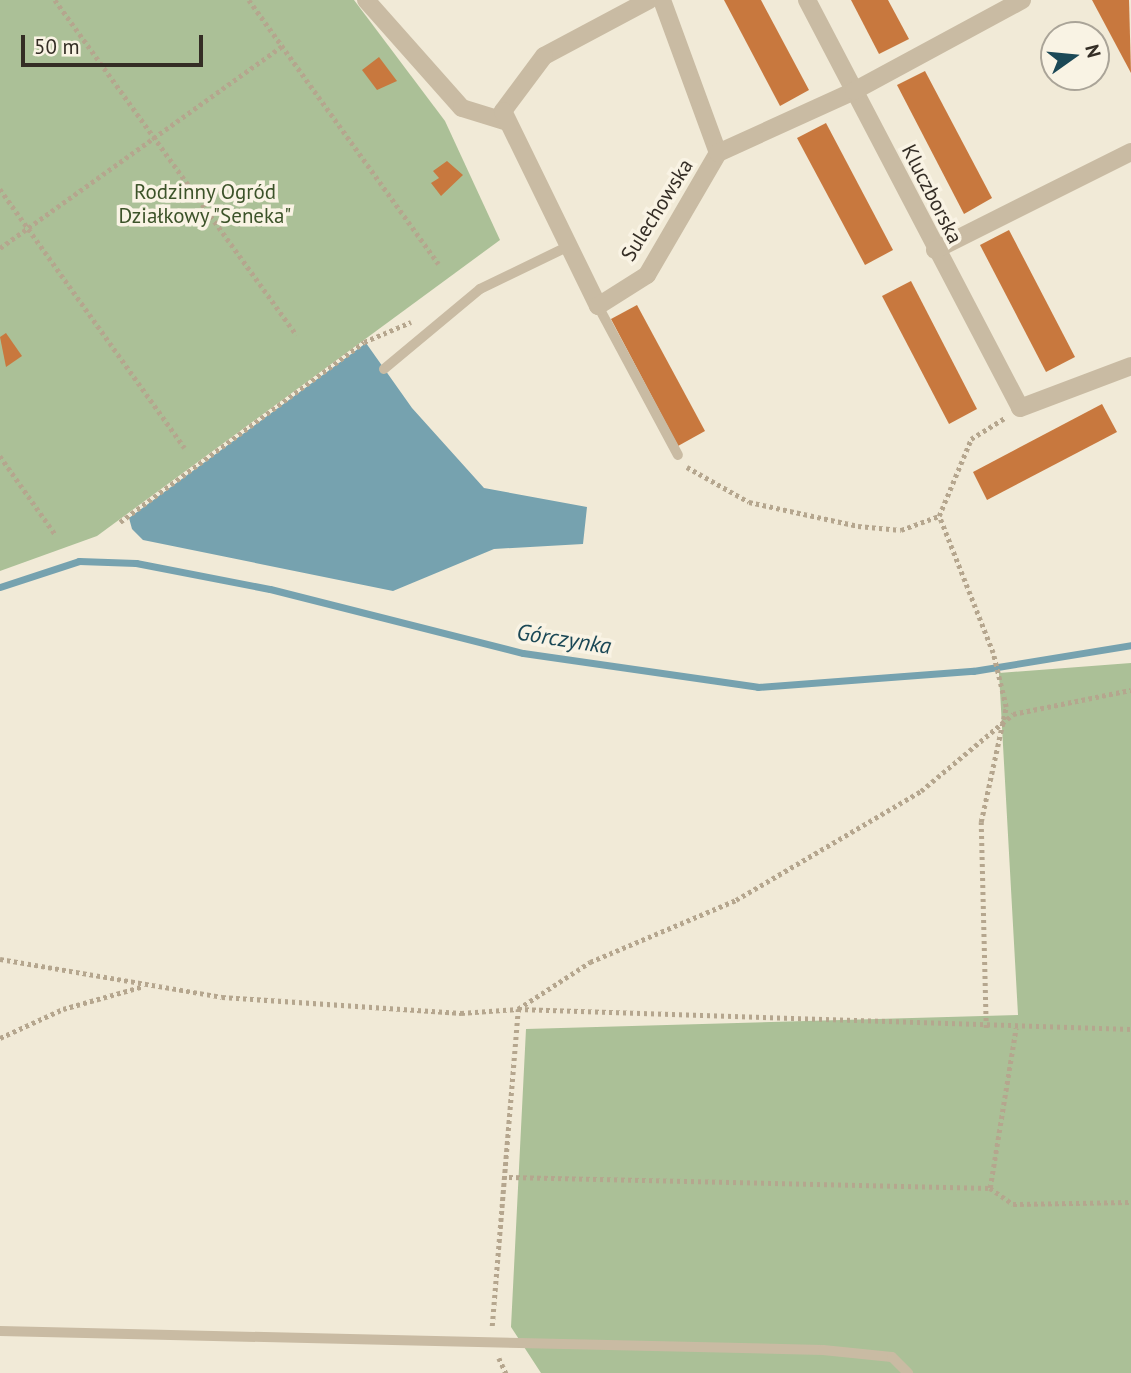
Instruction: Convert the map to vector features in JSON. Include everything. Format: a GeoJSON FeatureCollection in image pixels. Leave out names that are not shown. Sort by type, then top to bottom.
{"type":"FeatureCollection","features":[{"type":"Feature","properties":{"kind":"street"},"geometry":{"type":"LineString","coordinates":[[366,0],[462,108],[504,121]]}},
{"type":"Feature","properties":{"kind":"street"},"geometry":{"type":"LineString","coordinates":[[598,306],[504,121],[512,91],[544,55],[649,0]]}},
{"type":"Feature","properties":{"kind":"street","name":"Sulechowska"},"geometry":{"type":"LineString","coordinates":[[598,306],[647,275],[718,153],[662,0]]}},
{"type":"Feature","properties":{"kind":"street","name":"Kluczborska"},"geometry":{"type":"LineString","coordinates":[[807,0],[935,250],[1020,408]]}},
{"type":"Feature","properties":{"kind":"street"},"geometry":{"type":"LineString","coordinates":[[718,153],[854,92],[1022,0]]}},
{"type":"Feature","properties":{"kind":"street"},"geometry":{"type":"LineString","coordinates":[[935,250],[1131,152]]}},
{"type":"Feature","properties":{"kind":"street"},"geometry":{"type":"LineString","coordinates":[[1020,408],[1131,366]]}},
{"type":"Feature","properties":{"kind":"lane"},"geometry":{"type":"LineString","coordinates":[[384,369],[480,289],[567,247]]}},
{"type":"Feature","properties":{"kind":"lane"},"geometry":{"type":"LineString","coordinates":[[598,306],[678,455]]}},
{"type":"Feature","properties":{"kind":"lane"},"geometry":{"type":"LineString","coordinates":[[0,1331],[868,1352],[892,1357],[908,1373]]}},
{"type":"Feature","properties":{"kind":"path"},"geometry":{"type":"LineString","coordinates":[[55,0],[297,335]]}},
{"type":"Feature","properties":{"kind":"path"},"geometry":{"type":"LineString","coordinates":[[249,0],[439,264]]}},
{"type":"Feature","properties":{"kind":"path"},"geometry":{"type":"LineString","coordinates":[[0,248],[282,46]]}},
{"type":"Feature","properties":{"kind":"path"},"geometry":{"type":"LineString","coordinates":[[0,189],[185,448]]}},
{"type":"Feature","properties":{"kind":"path"},"geometry":{"type":"LineString","coordinates":[[120,522],[364,342],[423,313]]}},
{"type":"Feature","properties":{"kind":"path"},"geometry":{"type":"LineString","coordinates":[[985,1028],[981,822],[1003,722],[993,653],[939,516],[971,439],[1020,408]]}},
{"type":"Feature","properties":{"kind":"path"},"geometry":{"type":"LineString","coordinates":[[678,455],[720,491],[749,502],[901,530],[939,516]]}},
{"type":"Feature","properties":{"kind":"path"},"geometry":{"type":"LineString","coordinates":[[0,457],[55,534]]}},
{"type":"Feature","properties":{"kind":"path"},"geometry":{"type":"LineString","coordinates":[[518,1009],[639,937],[736,900],[921,791],[1003,722],[1026,708],[1131,691]]}},
{"type":"Feature","properties":{"kind":"path"},"geometry":{"type":"LineString","coordinates":[[0,959],[145,986],[461,1013],[518,1009],[985,1028],[1131,1029]]}},
{"type":"Feature","properties":{"kind":"path"},"geometry":{"type":"LineString","coordinates":[[0,1038],[63,1009],[145,986]]}},
{"type":"Feature","properties":{"kind":"path"},"geometry":{"type":"LineString","coordinates":[[506,1373],[493,1343],[509,1177],[504,1144],[518,1009]]}},
{"type":"Feature","properties":{"kind":"path"},"geometry":{"type":"LineString","coordinates":[[990,1188],[1017,1028]]}},
{"type":"Feature","properties":{"kind":"path"},"geometry":{"type":"LineString","coordinates":[[509,1177],[990,1188],[1013,1204],[1131,1202]]}},
{"type":"Feature","properties":{"kind":"green space","name":"Rodzinny Ogród Działkowy \"Seneka\""},"geometry":{"type":"Polygon","coordinates":[[[0,0],[354,0],[445,121],[500,240],[97,536],[0,571],[0,0]]]}},
{"type":"Feature","properties":{"kind":"green space"},"geometry":{"type":"Polygon","coordinates":[[[1131,663],[1131,1373],[541,1373],[511,1327],[526,1029],[1018,1015],[999,673],[1131,663]]]}},
{"type":"Feature","properties":{"kind":"water"},"geometry":{"type":"Polygon","coordinates":[[[366,343],[412,408],[484,488],[587,507],[583,544],[494,549],[393,591],[143,540],[132,529],[129,518],[366,343]]]}},
{"type":"Feature","properties":{"kind":"building"},"geometry":{"type":"Polygon","coordinates":[[[724,0],[761,0],[809,90],[780,106],[724,0]]]}},
{"type":"Feature","properties":{"kind":"building"},"geometry":{"type":"Polygon","coordinates":[[[851,0],[888,0],[909,39],[879,54],[851,0]]]}},
{"type":"Feature","properties":{"kind":"building"},"geometry":{"type":"Polygon","coordinates":[[[1092,0],[1129,0],[1131,73],[1110,34],[1110,21],[1103,21],[1092,0]]]}},
{"type":"Feature","properties":{"kind":"building"},"geometry":{"type":"Polygon","coordinates":[[[379,57],[397,81],[377,90],[362,70],[379,57]]]}},
{"type":"Feature","properties":{"kind":"building"},"geometry":{"type":"Polygon","coordinates":[[[925,71],[992,198],[964,214],[897,85],[925,71]]]}},
{"type":"Feature","properties":{"kind":"building"},"geometry":{"type":"Polygon","coordinates":[[[826,123],[893,250],[865,265],[797,138],[826,123]]]}},
{"type":"Feature","properties":{"kind":"building"},"geometry":{"type":"Polygon","coordinates":[[[447,161],[463,175],[441,196],[431,183],[439,178],[433,171],[447,161]]]}},
{"type":"Feature","properties":{"kind":"building"},"geometry":{"type":"Polygon","coordinates":[[[1009,230],[1075,357],[1046,372],[980,245],[1009,230]]]}},
{"type":"Feature","properties":{"kind":"building"},"geometry":{"type":"Polygon","coordinates":[[[911,281],[977,409],[949,424],[882,296],[911,281]]]}},
{"type":"Feature","properties":{"kind":"building"},"geometry":{"type":"Polygon","coordinates":[[[637,305],[705,431],[678,446],[611,319],[637,305]]]}},
{"type":"Feature","properties":{"kind":"building"},"geometry":{"type":"Polygon","coordinates":[[[6,333],[22,356],[6,367],[0,337],[6,333]]]}},
{"type":"Feature","properties":{"kind":"building"},"geometry":{"type":"Polygon","coordinates":[[[1102,404],[1117,432],[987,500],[973,472],[1102,404]]]}},
{"type":"Feature","properties":{"kind":"waterway","name":"Górczynka"},"geometry":{"type":"LineString","coordinates":[[0,587],[79,561],[136,563],[270,589],[523,653],[758,687],[973,671],[1131,645]]}}]}
